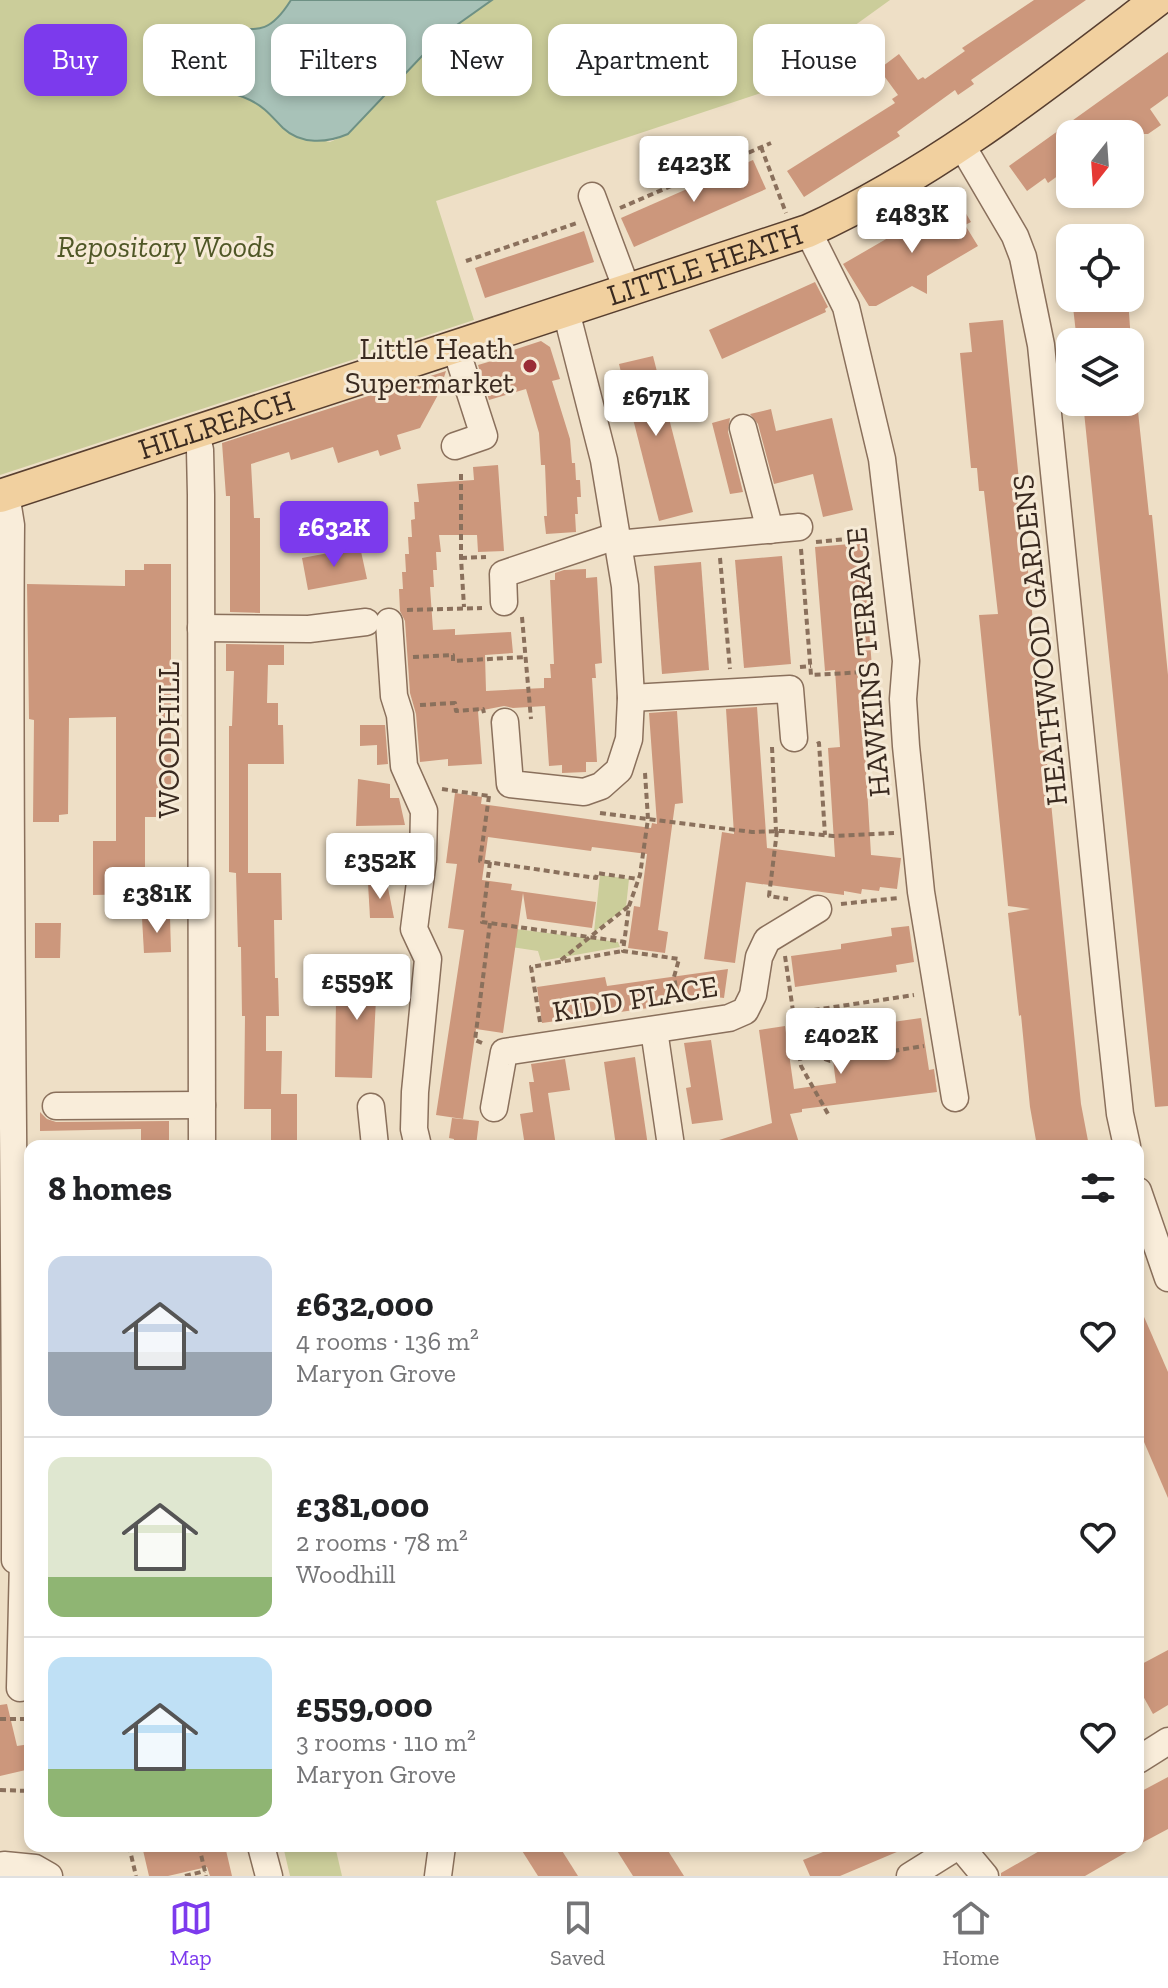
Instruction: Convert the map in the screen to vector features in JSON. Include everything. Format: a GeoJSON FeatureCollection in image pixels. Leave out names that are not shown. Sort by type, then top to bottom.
{"type":"FeatureCollection","features":[{"type":"Feature","properties":{"kind":"main road","name":"LITTLE HEATH"},"geometry":{"type":"LineString","coordinates":[[444,350],[627,290],[879,195],[961,144],[1157,0]]}},
{"type":"Feature","properties":{"kind":"main road","name":"HILLREACH"},"geometry":{"type":"LineString","coordinates":[[3,495],[444,350]]}},
{"type":"Feature","properties":{"kind":"street","name":"HEATHWOOD GARDENS"},"geometry":{"type":"LineString","coordinates":[[961,144],[1004,217],[1023,257],[1041,345],[1109,1012],[1126,1140]]}},
{"type":"Feature","properties":{"kind":"street"},"geometry":{"type":"LineString","coordinates":[[592,196],[627,290]]}},
{"type":"Feature","properties":{"kind":"street","name":"HAWKINS TERRACE"},"geometry":{"type":"LineString","coordinates":[[798,225],[846,307],[882,459],[906,661],[903,699],[921,892],[955,1098]]}},
{"type":"Feature","properties":{"kind":"street"},"geometry":{"type":"LineString","coordinates":[[494,719],[510,784],[584,792],[601,786],[619,770],[629,739],[631,698],[625,586],[604,460],[566,311]]}},
{"type":"Feature","properties":{"kind":"street"},"geometry":{"type":"LineString","coordinates":[[444,350],[484,436],[455,446]]}},
{"type":"Feature","properties":{"kind":"street"},"geometry":{"type":"LineString","coordinates":[[743,428],[770,530]]}},
{"type":"Feature","properties":{"kind":"street","name":"WOODHILL"},"geometry":{"type":"LineString","coordinates":[[195,431],[200,450],[202,1140]]}},
{"type":"Feature","properties":{"kind":"street"},"geometry":{"type":"LineString","coordinates":[[3,495],[11,525],[5,681],[5,946],[16,1264],[20,1688]]}},
{"type":"Feature","properties":{"kind":"street"},"geometry":{"type":"LineString","coordinates":[[510,604],[503,574],[616,540],[770,530],[800,535]]}},
{"type":"Feature","properties":{"kind":"street"},"geometry":{"type":"LineString","coordinates":[[201,628],[309,629],[386,618],[404,766],[424,811],[423,859],[414,929],[428,959],[415,1092],[417,1140]]}},
{"type":"Feature","properties":{"kind":"street"},"geometry":{"type":"LineString","coordinates":[[631,698],[790,689],[794,743]]}},
{"type":"Feature","properties":{"kind":"street","name":"KIDD PLACE"},"geometry":{"type":"LineString","coordinates":[[504,1052],[682,1026],[729,1018],[745,1011],[753,995],[759,957],[767,940],[809,904]]}},
{"type":"Feature","properties":{"kind":"street"},"geometry":{"type":"LineString","coordinates":[[654,1030],[670,1140]]}},
{"type":"Feature","properties":{"kind":"street"},"geometry":{"type":"LineString","coordinates":[[494,1108],[504,1052]]}},
{"type":"Feature","properties":{"kind":"street"},"geometry":{"type":"LineString","coordinates":[[56,1106],[202,1105]]}},
{"type":"Feature","properties":{"kind":"street"},"geometry":{"type":"LineString","coordinates":[[371,1107],[374,1140]]}},
{"type":"Feature","properties":{"kind":"street"},"geometry":{"type":"LineString","coordinates":[[1144,1208],[1168,1278]]}},
{"type":"Feature","properties":{"kind":"street"},"geometry":{"type":"LineString","coordinates":[[1144,1756],[1168,1741]]}},
{"type":"Feature","properties":{"kind":"street"},"geometry":{"type":"LineString","coordinates":[[263,1852],[269,1876]]}},
{"type":"Feature","properties":{"kind":"street"},"geometry":{"type":"LineString","coordinates":[[441,1852],[438,1876],[445,1876]]}},
{"type":"Feature","properties":{"kind":"street"},"geometry":{"type":"LineString","coordinates":[[910,1876],[972,1854]]}},
{"type":"Feature","properties":{"kind":"street"},"geometry":{"type":"LineString","coordinates":[[4,1865],[35,1868],[49,1876]]}},
{"type":"Feature","properties":{"kind":"path"},"geometry":{"type":"LineString","coordinates":[[761,147],[798,225]]}},
{"type":"Feature","properties":{"kind":"path"},"geometry":{"type":"LineString","coordinates":[[461,474],[464,607]]}},
{"type":"Feature","properties":{"kind":"path"},"geometry":{"type":"LineString","coordinates":[[800,535],[811,675],[879,671]]}},
{"type":"Feature","properties":{"kind":"path"},"geometry":{"type":"LineString","coordinates":[[717,673],[731,672],[720,556]]}},
{"type":"Feature","properties":{"kind":"path"},"geometry":{"type":"LineString","coordinates":[[386,618],[464,607],[510,604],[522,609],[532,729]]}},
{"type":"Feature","properties":{"kind":"path"},"geometry":{"type":"LineString","coordinates":[[391,659],[453,655],[453,661],[526,657]]}},
{"type":"Feature","properties":{"kind":"path"},"geometry":{"type":"LineString","coordinates":[[797,667],[811,666]]}},
{"type":"Feature","properties":{"kind":"path"},"geometry":{"type":"LineString","coordinates":[[397,707],[455,703],[456,711],[483,709],[494,719]]}},
{"type":"Feature","properties":{"kind":"path"},"geometry":{"type":"LineString","coordinates":[[623,951],[629,906],[639,879],[648,819],[645,773],[629,739]]}},
{"type":"Feature","properties":{"kind":"path"},"geometry":{"type":"LineString","coordinates":[[825,835],[819,743],[770,747],[777,831],[769,896],[829,905],[898,898]]}},
{"type":"Feature","properties":{"kind":"path"},"geometry":{"type":"LineString","coordinates":[[412,785],[489,796],[480,861],[596,878],[597,873],[639,879]]}},
{"type":"Feature","properties":{"kind":"path"},"geometry":{"type":"LineString","coordinates":[[601,813],[752,832],[825,835],[915,831]]}},
{"type":"Feature","properties":{"kind":"path"},"geometry":{"type":"LineString","coordinates":[[490,862],[482,922],[625,942]]}},
{"type":"Feature","properties":{"kind":"path"},"geometry":{"type":"LineString","coordinates":[[559,962],[629,906]]}},
{"type":"Feature","properties":{"kind":"path"},"geometry":{"type":"LineString","coordinates":[[490,923],[475,1040],[504,1052]]}},
{"type":"Feature","properties":{"kind":"path"},"geometry":{"type":"LineString","coordinates":[[781,929],[801,1066],[828,1114]]}},
{"type":"Feature","properties":{"kind":"path"},"geometry":{"type":"LineString","coordinates":[[543,1046],[531,967],[623,951],[679,959],[674,977],[682,1026]]}},
{"type":"Feature","properties":{"kind":"path"},"geometry":{"type":"LineString","coordinates":[[794,1013],[916,995]]}},
{"type":"Feature","properties":{"kind":"path"},"geometry":{"type":"LineString","coordinates":[[797,1039],[812,1038],[822,1058],[830,1061],[926,1046]]}},
{"type":"Feature","properties":{"kind":"path"},"geometry":{"type":"LineString","coordinates":[[0,1719],[24,1719]]}},
{"type":"Feature","properties":{"kind":"path"},"geometry":{"type":"LineString","coordinates":[[0,1790],[24,1791]]}},
{"type":"Feature","properties":{"kind":"path"},"geometry":{"type":"LineString","coordinates":[[130,1852],[136,1876]]}},
{"type":"Feature","properties":{"kind":"path"},"geometry":{"type":"LineString","coordinates":[[185,1876],[206,1874],[200,1852]]}},
{"type":"Feature","properties":{"kind":"green space","name":"Repository Woods"},"geometry":{"type":"Polygon","coordinates":[[[0,0],[291,0],[269,28],[255,30],[255,24],[143,24],[143,96],[238,96],[266,108],[286,131],[330,142],[348,134],[384,96],[406,96],[406,73],[422,56],[422,96],[532,96],[532,24],[458,24],[492,0],[890,0],[857,24],[753,24],[753,96],[436,201],[474,320],[0,475],[0,0]]]}},
{"type":"Feature","properties":{"kind":"green space"},"geometry":{"type":"Polygon","coordinates":[[[600,875],[629,879],[626,907],[594,932],[600,875]]]}},
{"type":"Feature","properties":{"kind":"green space"},"geometry":{"type":"Polygon","coordinates":[[[493,926],[618,942],[620,947],[541,961],[538,951],[491,944],[493,926]]]}},
{"type":"Feature","properties":{"kind":"green space"},"geometry":{"type":"Polygon","coordinates":[[[284,1852],[336,1852],[342,1876],[290,1876],[284,1852]]]}},
{"type":"Feature","properties":{"kind":"shaded area"},"geometry":{"type":"Polygon","coordinates":[[[291,0],[492,0],[458,24],[422,24],[422,56],[406,73],[406,24],[271,24],[271,96],[384,96],[348,134],[314,141],[290,134],[264,109],[240,96],[255,96],[255,29],[269,25],[291,0]]]}},
{"type":"Feature","properties":{"kind":"building"},"geometry":{"type":"Polygon","coordinates":[[[1034,0],[1086,0],[971,80],[974,84],[958,95],[955,90],[897,132],[900,136],[804,197],[787,171],[895,103],[892,99],[898,95],[885,77],[885,64],[899,54],[918,80],[925,79],[965,51],[962,48],[1034,0]]]}},
{"type":"Feature","properties":{"kind":"building"},"geometry":{"type":"Polygon","coordinates":[[[1168,52],[1168,96],[1150,109],[1161,125],[1144,134],[1144,120],[1073,120],[1168,52]]]}},
{"type":"Feature","properties":{"kind":"building"},"geometry":{"type":"Polygon","coordinates":[[[1056,132],[1056,177],[1048,183],[1045,178],[1027,191],[1009,166],[1056,132]]]}},
{"type":"Feature","properties":{"kind":"building"},"geometry":{"type":"Polygon","coordinates":[[[753,160],[766,189],[634,247],[621,218],[753,160]]]}},
{"type":"Feature","properties":{"kind":"building"},"geometry":{"type":"Polygon","coordinates":[[[957,198],[971,222],[965,225],[978,246],[927,276],[927,294],[912,286],[876,306],[869,306],[843,264],[957,198]]]}},
{"type":"Feature","properties":{"kind":"building"},"geometry":{"type":"Polygon","coordinates":[[[584,231],[594,262],[485,298],[475,268],[584,231]]]}},
{"type":"Feature","properties":{"kind":"building"},"geometry":{"type":"Polygon","coordinates":[[[815,282],[828,307],[826,312],[722,359],[709,330],[815,282]]]}},
{"type":"Feature","properties":{"kind":"building"},"geometry":{"type":"Polygon","coordinates":[[[1074,312],[1129,312],[1130,328],[1075,328],[1074,312]]]}},
{"type":"Feature","properties":{"kind":"building"},"geometry":{"type":"Polygon","coordinates":[[[1003,320],[1081,1104],[1088,1140],[1036,1140],[1030,1107],[1008,913],[1030,909],[1008,906],[979,615],[998,614],[984,491],[979,491],[977,468],[971,468],[960,353],[972,352],[969,323],[1003,320]]]}},
{"type":"Feature","properties":{"kind":"building"},"geometry":{"type":"Polygon","coordinates":[[[541,341],[550,347],[560,379],[552,381],[570,439],[576,480],[580,480],[576,532],[546,534],[545,465],[541,465],[539,433],[526,389],[489,400],[478,365],[541,341]]]}},
{"type":"Feature","properties":{"kind":"building"},"geometry":{"type":"Polygon","coordinates":[[[653,356],[693,512],[659,521],[619,364],[653,356]]]}},
{"type":"Feature","properties":{"kind":"building"},"geometry":{"type":"Polygon","coordinates":[[[446,371],[439,393],[420,428],[397,435],[401,449],[380,456],[378,450],[338,463],[333,447],[291,460],[289,452],[251,464],[254,518],[260,518],[260,613],[230,612],[230,496],[226,496],[222,443],[446,371]]]}},
{"type":"Feature","properties":{"kind":"building"},"geometry":{"type":"Polygon","coordinates":[[[771,409],[776,431],[832,418],[853,510],[823,517],[813,474],[774,484],[758,424],[750,414],[771,409]]]}},
{"type":"Feature","properties":{"kind":"building"},"geometry":{"type":"Polygon","coordinates":[[[1084,416],[1138,416],[1149,515],[1152,515],[1168,675],[1168,1106],[1155,1107],[1084,416]]]}},
{"type":"Feature","properties":{"kind":"building"},"geometry":{"type":"Polygon","coordinates":[[[730,418],[728,432],[743,492],[730,494],[712,423],[730,418]]]}},
{"type":"Feature","properties":{"kind":"building"},"geometry":{"type":"Polygon","coordinates":[[[498,465],[504,551],[478,552],[477,535],[439,535],[441,552],[436,552],[437,570],[433,570],[434,587],[430,587],[433,630],[455,629],[455,635],[511,632],[513,653],[485,655],[486,691],[544,688],[544,678],[551,678],[550,664],[554,664],[550,580],[555,580],[555,573],[564,570],[586,569],[586,578],[597,577],[602,663],[595,664],[596,678],[592,678],[597,762],[586,762],[586,772],[562,773],[562,765],[549,766],[545,706],[504,706],[478,711],[482,764],[448,766],[448,759],[420,762],[399,589],[403,589],[402,572],[406,572],[405,554],[409,554],[408,537],[412,537],[414,502],[419,502],[417,484],[474,480],[473,467],[498,465]]]}},
{"type":"Feature","properties":{"kind":"building"},"geometry":{"type":"Polygon","coordinates":[[[862,543],[872,667],[860,668],[871,855],[901,858],[897,889],[862,889],[861,894],[844,891],[844,895],[746,882],[735,963],[704,959],[722,832],[734,834],[726,709],[757,707],[767,848],[835,857],[828,748],[840,747],[835,670],[825,671],[815,547],[862,543]]]}},
{"type":"Feature","properties":{"kind":"building"},"geometry":{"type":"Polygon","coordinates":[[[360,547],[367,579],[308,590],[302,558],[360,547]]]}},
{"type":"Feature","properties":{"kind":"building"},"geometry":{"type":"Polygon","coordinates":[[[782,556],[791,664],[744,668],[735,560],[782,556]]]}},
{"type":"Feature","properties":{"kind":"building"},"geometry":{"type":"Polygon","coordinates":[[[701,562],[709,670],[662,674],[654,566],[701,562]]]}},
{"type":"Feature","properties":{"kind":"building"},"geometry":{"type":"Polygon","coordinates":[[[144,564],[171,564],[171,817],[145,817],[145,894],[93,895],[93,841],[116,841],[116,717],[69,718],[68,814],[59,815],[59,822],[33,822],[34,720],[29,719],[27,584],[125,586],[125,570],[144,570],[144,564]]]}},
{"type":"Feature","properties":{"kind":"building"},"geometry":{"type":"Polygon","coordinates":[[[226,644],[284,645],[284,665],[268,665],[267,703],[278,703],[278,725],[283,725],[284,764],[248,764],[248,873],[281,873],[282,920],[274,920],[279,1016],[266,1016],[266,1051],[282,1051],[281,1094],[297,1094],[297,1140],[271,1140],[271,1109],[244,1109],[245,1016],[242,1016],[241,947],[238,947],[236,873],[229,872],[229,726],[232,726],[234,671],[226,671],[226,644]]]}},
{"type":"Feature","properties":{"kind":"building"},"geometry":{"type":"Polygon","coordinates":[[[677,711],[683,803],[675,804],[658,930],[668,932],[665,953],[628,948],[634,906],[640,907],[647,854],[592,847],[591,851],[488,837],[482,880],[512,884],[511,890],[596,902],[592,928],[527,919],[523,893],[503,1033],[476,1029],[463,1119],[436,1115],[464,930],[448,928],[457,864],[446,863],[455,793],[482,797],[481,804],[651,828],[652,823],[657,824],[649,713],[677,711]]]}},
{"type":"Feature","properties":{"kind":"building"},"geometry":{"type":"Polygon","coordinates":[[[360,725],[385,725],[388,764],[377,765],[377,745],[360,746],[360,725]]]}},
{"type":"Feature","properties":{"kind":"building"},"geometry":{"type":"Polygon","coordinates":[[[358,779],[390,784],[390,798],[399,798],[405,825],[356,826],[358,779]]]}},
{"type":"Feature","properties":{"kind":"building"},"geometry":{"type":"Polygon","coordinates":[[[368,883],[387,883],[394,918],[370,918],[368,883]]]}},
{"type":"Feature","properties":{"kind":"building"},"geometry":{"type":"Polygon","coordinates":[[[170,917],[171,952],[144,953],[142,918],[170,917]]]}},
{"type":"Feature","properties":{"kind":"building"},"geometry":{"type":"Polygon","coordinates":[[[35,923],[61,923],[60,958],[35,958],[35,923]]]}},
{"type":"Feature","properties":{"kind":"building"},"geometry":{"type":"Polygon","coordinates":[[[909,926],[914,962],[896,965],[897,972],[795,987],[791,956],[841,949],[841,944],[892,936],[891,928],[909,926]]]}},
{"type":"Feature","properties":{"kind":"building"},"geometry":{"type":"Polygon","coordinates":[[[352,958],[378,959],[372,1078],[335,1077],[336,998],[339,998],[340,989],[351,990],[352,958]]]}},
{"type":"Feature","properties":{"kind":"building"},"geometry":{"type":"Polygon","coordinates":[[[728,969],[724,998],[699,995],[698,1000],[684,1003],[542,1023],[537,987],[605,977],[607,986],[728,969]]]}},
{"type":"Feature","properties":{"kind":"building"},"geometry":{"type":"Polygon","coordinates":[[[921,1018],[929,1070],[934,1069],[937,1092],[802,1109],[802,1112],[790,1114],[798,1140],[719,1140],[772,1123],[759,1030],[785,1026],[794,1089],[836,1083],[829,1031],[921,1018]]]}},
{"type":"Feature","properties":{"kind":"building"},"geometry":{"type":"Polygon","coordinates":[[[711,1040],[723,1120],[692,1124],[686,1088],[691,1087],[684,1043],[711,1040]]]}},
{"type":"Feature","properties":{"kind":"building"},"geometry":{"type":"Polygon","coordinates":[[[635,1057],[647,1140],[615,1140],[604,1062],[635,1057]]]}},
{"type":"Feature","properties":{"kind":"building"},"geometry":{"type":"Polygon","coordinates":[[[565,1059],[570,1090],[548,1093],[555,1140],[524,1140],[520,1114],[533,1112],[529,1082],[534,1082],[531,1064],[565,1059]]]}},
{"type":"Feature","properties":{"kind":"building"},"geometry":{"type":"Polygon","coordinates":[[[40,1112],[56,1122],[169,1121],[169,1140],[141,1140],[141,1129],[40,1131],[40,1112]]]}},
{"type":"Feature","properties":{"kind":"building"},"geometry":{"type":"Polygon","coordinates":[[[452,1118],[479,1121],[477,1140],[449,1138],[452,1118]]]}},
{"type":"Feature","properties":{"kind":"building"},"geometry":{"type":"Polygon","coordinates":[[[1144,1317],[1168,1372],[1168,1498],[1144,1442],[1144,1317]]]}},
{"type":"Feature","properties":{"kind":"building"},"geometry":{"type":"Polygon","coordinates":[[[1168,1650],[1168,1705],[1153,1714],[1144,1698],[1144,1663],[1168,1650]]]}},
{"type":"Feature","properties":{"kind":"building"},"geometry":{"type":"Polygon","coordinates":[[[7,1704],[17,1746],[24,1745],[24,1770],[0,1776],[0,1705],[7,1704]]]}},
{"type":"Feature","properties":{"kind":"building"},"geometry":{"type":"Polygon","coordinates":[[[1168,1777],[1168,1829],[1144,1842],[1144,1790],[1168,1777]]]}},
{"type":"Feature","properties":{"kind":"building"},"geometry":{"type":"Polygon","coordinates":[[[143,1852],[226,1852],[232,1876],[210,1876],[207,1867],[168,1876],[149,1876],[143,1852]]]}},
{"type":"Feature","properties":{"kind":"building"},"geometry":{"type":"Polygon","coordinates":[[[523,1852],[563,1852],[578,1876],[538,1876],[523,1852]]]}},
{"type":"Feature","properties":{"kind":"building"},"geometry":{"type":"Polygon","coordinates":[[[618,1852],[669,1852],[684,1876],[633,1876],[618,1852]]]}},
{"type":"Feature","properties":{"kind":"building"},"geometry":{"type":"Polygon","coordinates":[[[823,1852],[897,1852],[840,1876],[810,1876],[803,1860],[823,1852]]]}},
{"type":"Feature","properties":{"kind":"building"},"geometry":{"type":"Polygon","coordinates":[[[1038,1852],[1127,1852],[1085,1876],[1001,1876],[1001,1873],[1038,1852]]]}},
{"type":"Feature","properties":{"kind":"place","name":"Little Heath Supermarket"},"geometry":{"type":"Point","coordinates":[530,366]}}]}
